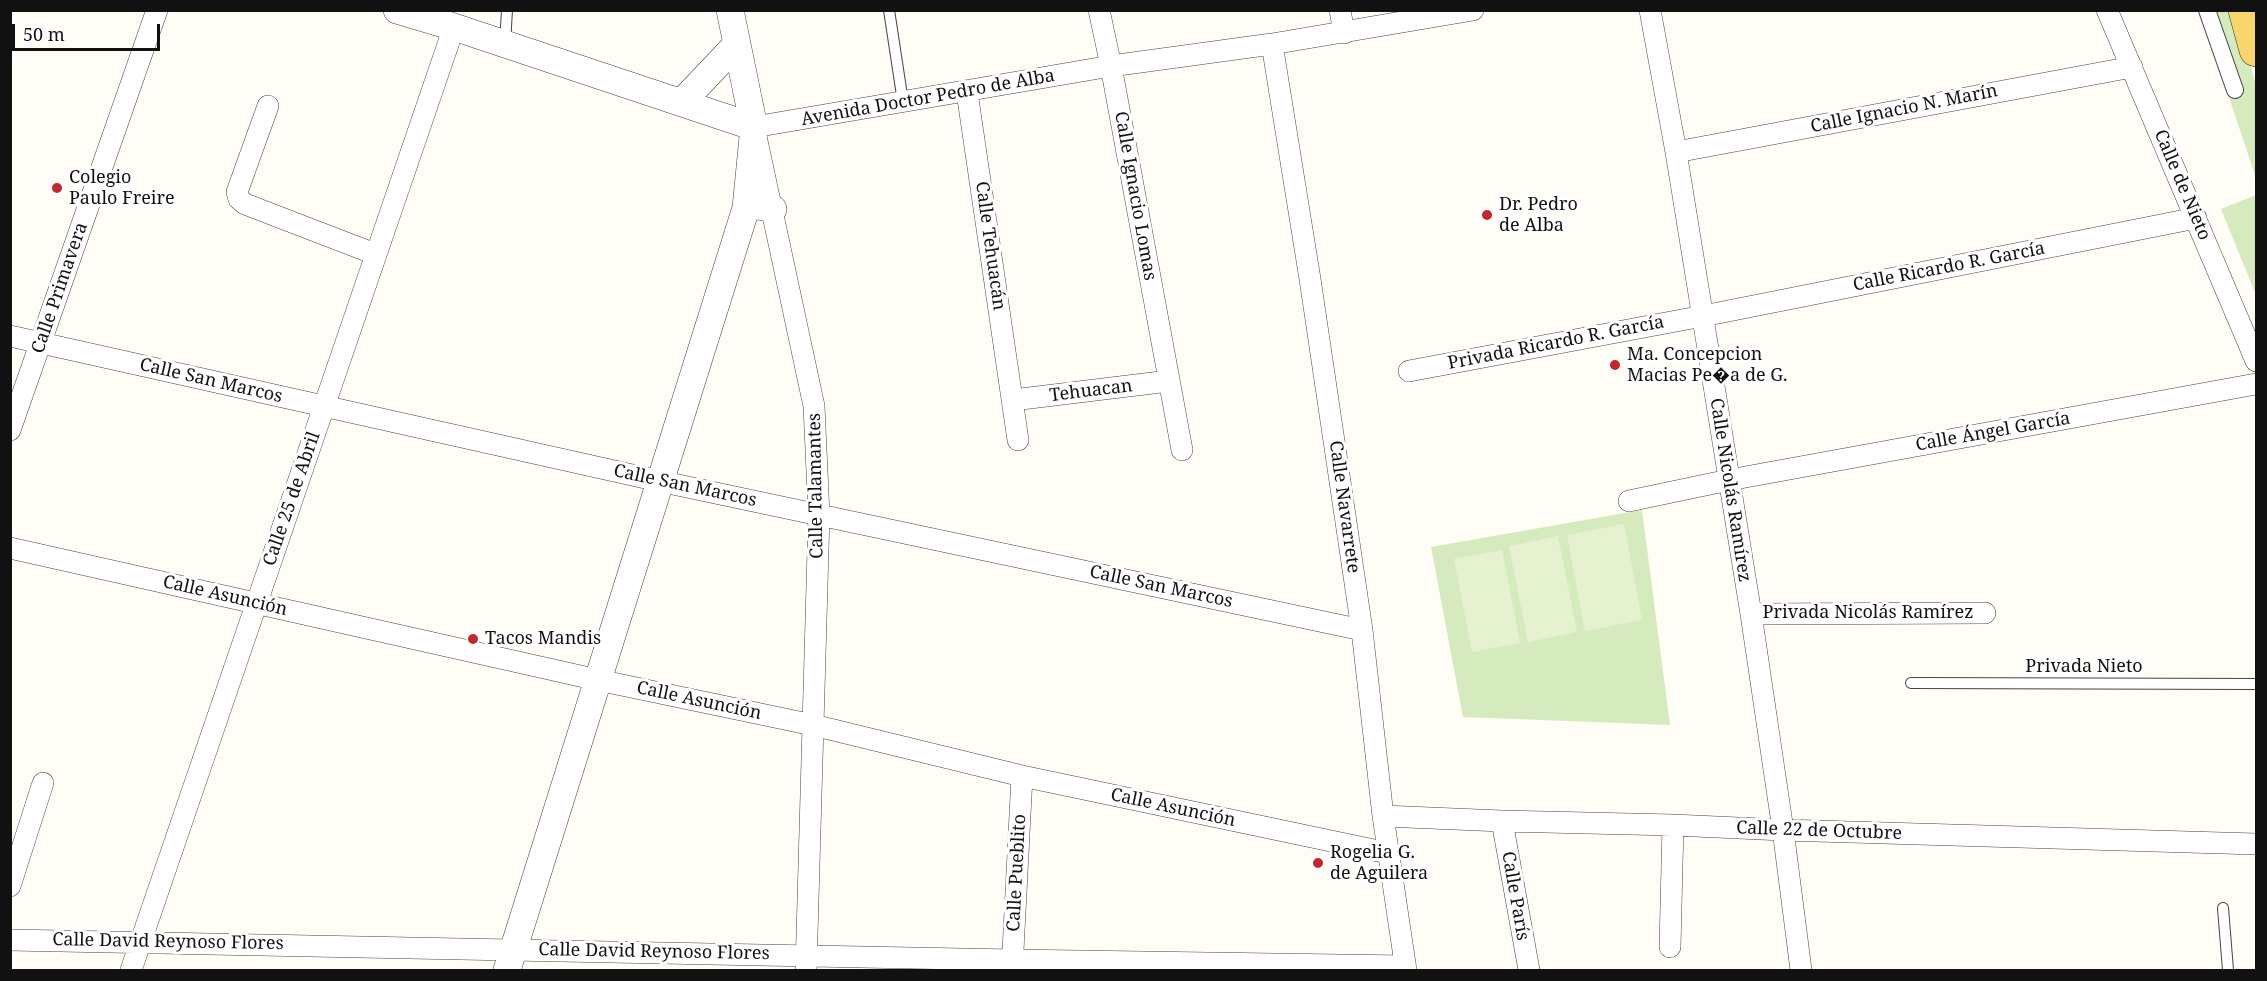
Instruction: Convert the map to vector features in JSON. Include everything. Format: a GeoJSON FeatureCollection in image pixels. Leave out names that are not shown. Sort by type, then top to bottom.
{"type":"FeatureCollection","features":[{"type":"Feature","properties":{"kind":"main road"},"geometry":{"type":"LineString","coordinates":[[2245,10],[2256,50]]}},
{"type":"Feature","properties":{"kind":"street","name":"Calle Primavera"},"geometry":{"type":"LineString","coordinates":[[10,430],[157,10]]}},
{"type":"Feature","properties":{"kind":"street","name":"Avenida Doctor Pedro de Alba"},"geometry":{"type":"LineString","coordinates":[[397,10],[754,127],[1112,66],[1344,33],[1473,10]]}},
{"type":"Feature","properties":{"kind":"street","name":"Calle Talamantes"},"geometry":{"type":"LineString","coordinates":[[730,10],[814,406],[819,515],[807,963]]}},
{"type":"Feature","properties":{"kind":"street","name":"Calle Ignacio Lomas"},"geometry":{"type":"LineString","coordinates":[[1099,10],[1112,66],[1182,450]]}},
{"type":"Feature","properties":{"kind":"street"},"geometry":{"type":"LineString","coordinates":[[1340,10],[1344,33]]}},
{"type":"Feature","properties":{"kind":"street","name":"Calle Nicolás Ramírez"},"geometry":{"type":"LineString","coordinates":[[1650,10],[1676,152],[1751,614],[1801,970]]}},
{"type":"Feature","properties":{"kind":"street","name":"Calle de Nieto"},"geometry":{"type":"LineString","coordinates":[[2107,10],[2256,361]]}},
{"type":"Feature","properties":{"kind":"street"},"geometry":{"type":"LineString","coordinates":[[2207,10],[2235,90]]}},
{"type":"Feature","properties":{"kind":"street","name":"Calle 25 de Abril"},"geometry":{"type":"LineString","coordinates":[[131,970],[454,27]]}},
{"type":"Feature","properties":{"kind":"street"},"geometry":{"type":"LineString","coordinates":[[682,102],[737,44]]}},
{"type":"Feature","properties":{"kind":"street","name":"Calle Navarrete"},"geometry":{"type":"LineString","coordinates":[[1272,44],[1310,279],[1362,630],[1383,816],[1406,968]]}},
{"type":"Feature","properties":{"kind":"street","name":"Calle Ignacio N. Marín"},"geometry":{"type":"LineString","coordinates":[[1676,152],[2132,66]]}},
{"type":"Feature","properties":{"kind":"street","name":"Calle Tehuacán"},"geometry":{"type":"LineString","coordinates":[[967,92],[1018,440]]}},
{"type":"Feature","properties":{"kind":"street"},"geometry":{"type":"LineString","coordinates":[[268,106],[237,192],[239,200],[375,254]]}},
{"type":"Feature","properties":{"kind":"street"},"geometry":{"type":"LineString","coordinates":[[510,960],[746,208],[754,127]]}},
{"type":"Feature","properties":{"kind":"street"},"geometry":{"type":"LineString","coordinates":[[746,208],[760,206],[773,209]]}},
{"type":"Feature","properties":{"kind":"street","name":"Calle Ricardo R. García"},"geometry":{"type":"LineString","coordinates":[[1703,316],[2196,218]]}},
{"type":"Feature","properties":{"kind":"street","name":"Privada Ricardo R. García"},"geometry":{"type":"LineString","coordinates":[[1409,371],[1703,316]]}},
{"type":"Feature","properties":{"kind":"street","name":"Calle San Marcos"},"geometry":{"type":"LineString","coordinates":[[10,336],[659,481],[1362,630]]}},
{"type":"Feature","properties":{"kind":"street","name":"Tehuacan"},"geometry":{"type":"LineString","coordinates":[[1013,400],[1169,381]]}},
{"type":"Feature","properties":{"kind":"street","name":"Calle Ángel García"},"geometry":{"type":"LineString","coordinates":[[1629,501],[1729,480],[2256,384]]}},
{"type":"Feature","properties":{"kind":"street","name":"Calle Asunción"},"geometry":{"type":"LineString","coordinates":[[10,548],[598,680],[813,725],[1022,776],[1388,853]]}},
{"type":"Feature","properties":{"kind":"street","name":"Privada Nicolás Ramírez"},"geometry":{"type":"LineString","coordinates":[[1751,614],[1985,613]]}},
{"type":"Feature","properties":{"kind":"street","name":"Calle Pueblito"},"geometry":{"type":"LineString","coordinates":[[1012,965],[1022,776]]}},
{"type":"Feature","properties":{"kind":"street"},"geometry":{"type":"LineString","coordinates":[[10,886],[43,783]]}},
{"type":"Feature","properties":{"kind":"street","name":"Calle 22 de Octubre"},"geometry":{"type":"LineString","coordinates":[[1383,816],[2256,844]]}},
{"type":"Feature","properties":{"kind":"street","name":"Calle París"},"geometry":{"type":"LineString","coordinates":[[1502,821],[1529,970]]}},
{"type":"Feature","properties":{"kind":"street"},"geometry":{"type":"LineString","coordinates":[[1670,947],[1673,825]]}},
{"type":"Feature","properties":{"kind":"street","name":"Calle David Reynoso Flores"},"geometry":{"type":"LineString","coordinates":[[10,940],[141,941],[510,960],[1406,968]]}},
{"type":"Feature","properties":{"kind":"lane"},"geometry":{"type":"LineString","coordinates":[[505,44],[507,10]]}},
{"type":"Feature","properties":{"kind":"lane"},"geometry":{"type":"LineString","coordinates":[[889,10],[903,102]]}},
{"type":"Feature","properties":{"kind":"lane","name":"Privada Nieto"},"geometry":{"type":"LineString","coordinates":[[1911,683],[2256,684]]}},
{"type":"Feature","properties":{"kind":"lane"},"geometry":{"type":"LineString","coordinates":[[2223,908],[2228,970]]}},
{"type":"Feature","properties":{"kind":"green space"},"geometry":{"type":"Polygon","coordinates":[[[2200,11],[2236,11],[2256,86],[2256,178],[2200,11]]]}},
{"type":"Feature","properties":{"kind":"green space"},"geometry":{"type":"Polygon","coordinates":[[[2256,195],[2256,295],[2221,209],[2256,195]]]}},
{"type":"Feature","properties":{"kind":"green space"},"geometry":{"type":"Polygon","coordinates":[[[1642,510],[1670,725],[1463,717],[1431,547],[1642,510]]]}},
{"type":"Feature","properties":{"kind":"green space"},"geometry":{"type":"Polygon","coordinates":[[[1624,524],[1642,620],[1585,631],[1567,535],[1624,524]]]}},
{"type":"Feature","properties":{"kind":"green space"},"geometry":{"type":"Polygon","coordinates":[[[1558,536],[1577,632],[1528,642],[1509,546],[1558,536]]]}},
{"type":"Feature","properties":{"kind":"green space"},"geometry":{"type":"Polygon","coordinates":[[[1502,550],[1520,643],[1472,652],[1454,559],[1502,550]]]}},
{"type":"Feature","properties":{"kind":"place","name":"Colegio Paulo Freire"},"geometry":{"type":"Point","coordinates":[57,188]}},
{"type":"Feature","properties":{"kind":"place","name":"Dr. Pedro de Alba"},"geometry":{"type":"Point","coordinates":[1487,215]}},
{"type":"Feature","properties":{"kind":"place","name":"Ma. Concepcion Macias Pe�a de G."},"geometry":{"type":"Point","coordinates":[1615,365]}},
{"type":"Feature","properties":{"kind":"place","name":"Tacos Mandis"},"geometry":{"type":"Point","coordinates":[473,639]}},
{"type":"Feature","properties":{"kind":"place","name":"Rogelia G. de Aguilera"},"geometry":{"type":"Point","coordinates":[1318,863]}}]}
